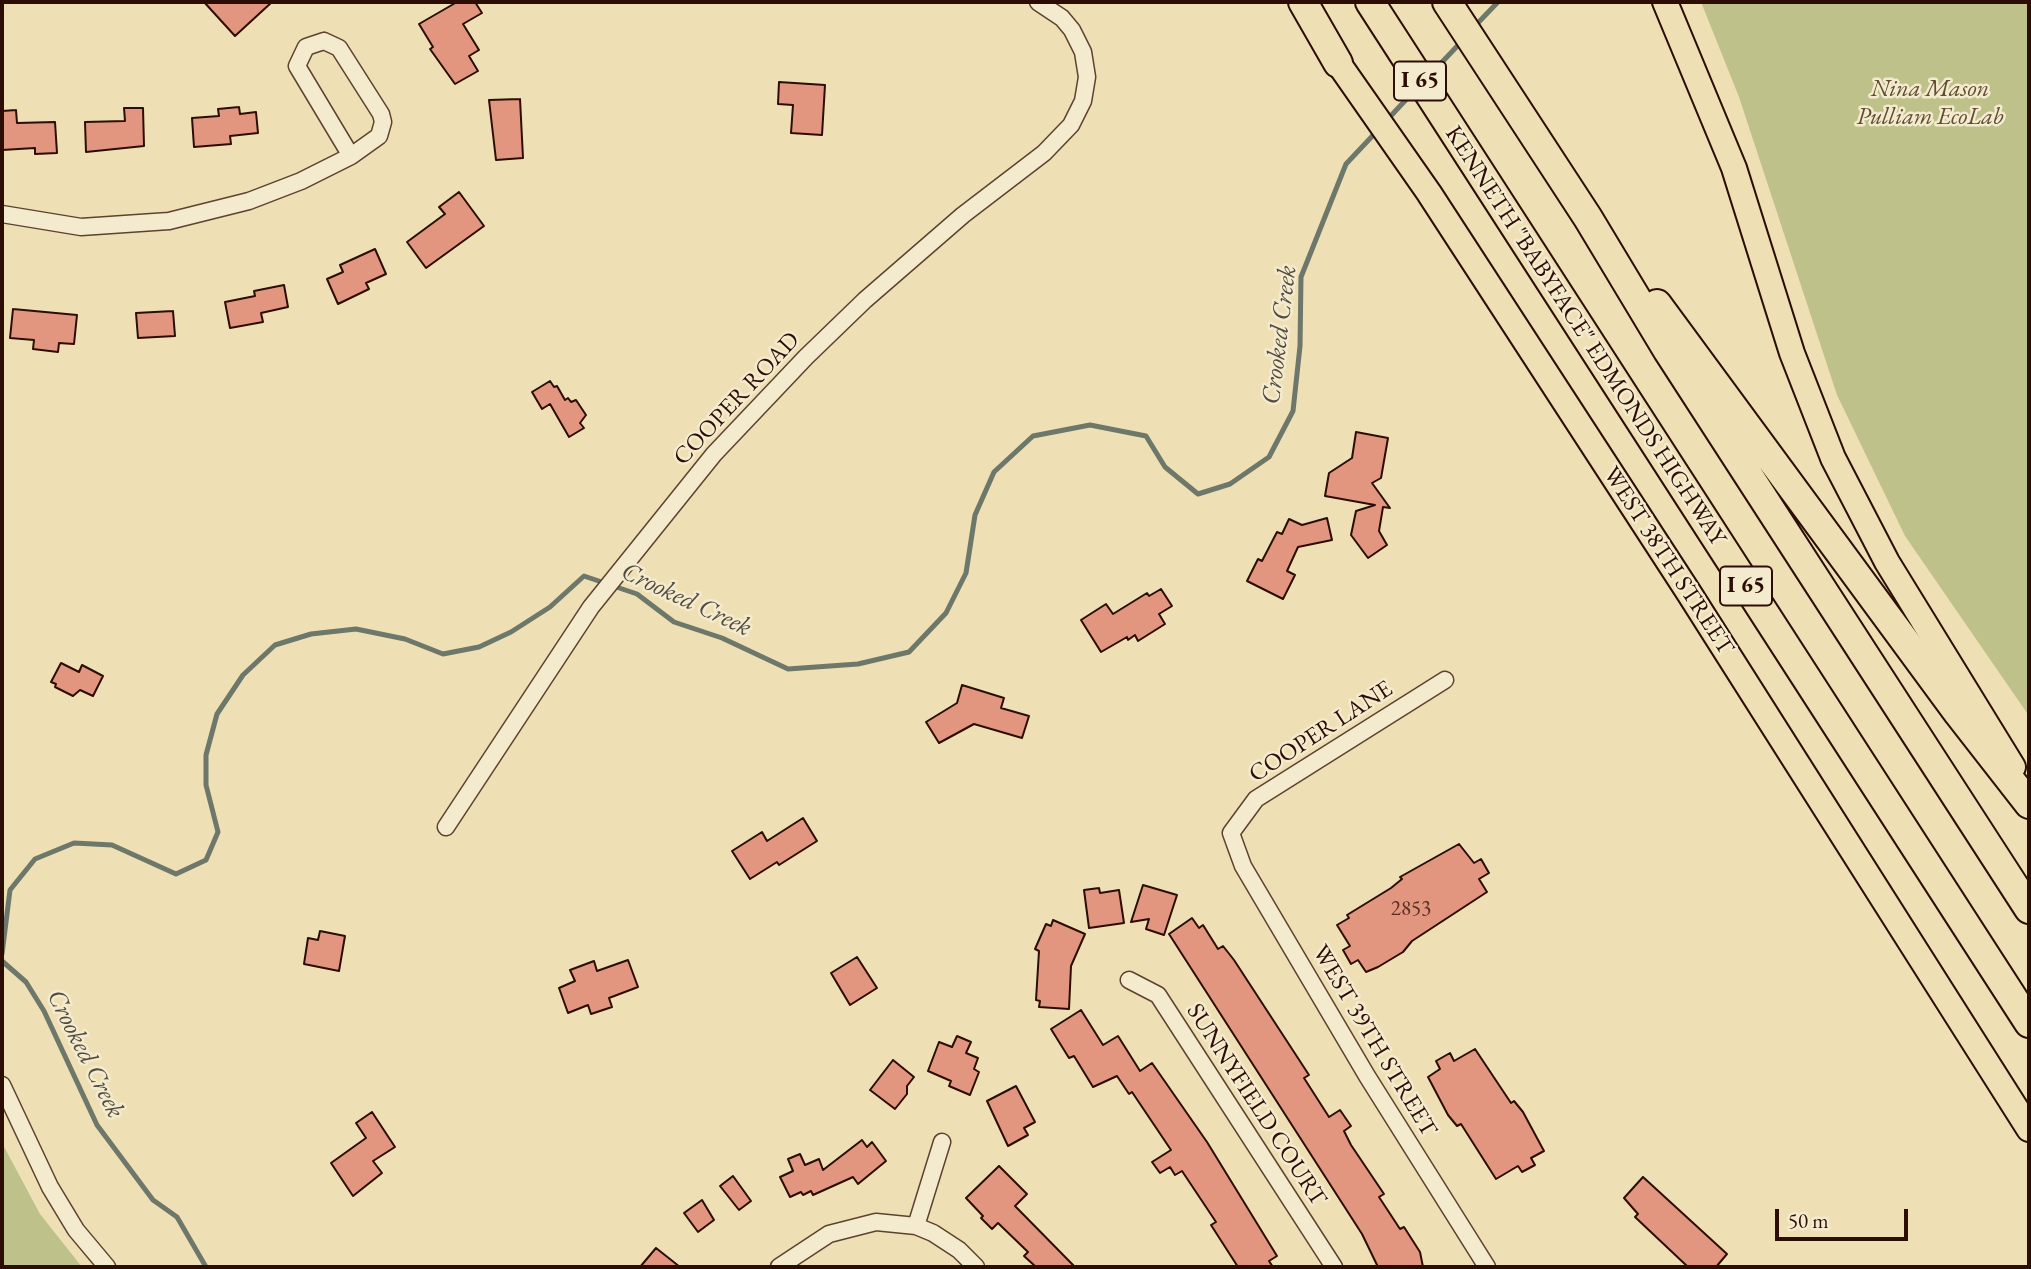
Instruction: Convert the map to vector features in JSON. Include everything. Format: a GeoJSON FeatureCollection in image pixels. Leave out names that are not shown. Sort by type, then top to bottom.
{"type":"FeatureCollection","features":[{"type":"Feature","properties":{"kind":"highway"},"geometry":{"type":"LineString","coordinates":[[1303,2],[1338,63]]}},
{"type":"Feature","properties":{"kind":"highway","name":"I 65"},"geometry":{"type":"LineString","coordinates":[[1447,2],[1588,218],[1668,351],[2029,909]]}},
{"type":"Feature","properties":{"kind":"highway","name":"KENNETH \"BABYFACE\" EDMONDS HIGHWAY"},"geometry":{"type":"LineString","coordinates":[[1373,8],[2029,1023]]}},
{"type":"Feature","properties":{"kind":"highway"},"geometry":{"type":"LineString","coordinates":[[1588,218],[1699,358],[1958,713],[2029,804]]}},
{"type":"Feature","properties":{"kind":"main road","name":"WEST 38TH STREET"},"geometry":{"type":"LineString","coordinates":[[1294,2],[1429,193],[1773,723],[2029,1129]]}},
{"type":"Feature","properties":{"kind":"main road"},"geometry":{"type":"LineString","coordinates":[[1665,2],[1734,168],[1792,353],[1833,458],[1887,562],[2029,794]]}},
{"type":"Feature","properties":{"kind":"street","name":"COOPER ROAD"},"geometry":{"type":"LineString","coordinates":[[446,827],[591,607],[714,454],[820,343],[931,242],[1044,153],[1071,125],[1083,101],[1087,77],[1080,45],[1062,18],[1038,2]]}},
{"type":"Feature","properties":{"kind":"street"},"geometry":{"type":"LineString","coordinates":[[2,214],[82,227],[124,226],[183,218],[275,192],[351,156],[379,136],[383,122],[381,114],[339,48],[327,41],[312,43],[301,52],[297,66],[301,78],[351,156]]}},
{"type":"Feature","properties":{"kind":"street","name":"COOPER LANE"},"geometry":{"type":"LineString","coordinates":[[1231,833],[1256,799],[1445,680]]}},
{"type":"Feature","properties":{"kind":"street","name":"WEST 39TH STREET"},"geometry":{"type":"LineString","coordinates":[[1231,833],[1250,878],[1367,1076],[1487,1267]]}},
{"type":"Feature","properties":{"kind":"street","name":"SUNNYFIELD COURT"},"geometry":{"type":"LineString","coordinates":[[1129,980],[1158,995],[1334,1267]]}},
{"type":"Feature","properties":{"kind":"street"},"geometry":{"type":"LineString","coordinates":[[2,1085],[50,1187],[76,1230],[107,1267]]}},
{"type":"Feature","properties":{"kind":"street"},"geometry":{"type":"LineString","coordinates":[[916,1226],[943,1142]]}},
{"type":"Feature","properties":{"kind":"street"},"geometry":{"type":"LineString","coordinates":[[779,1267],[815,1242],[844,1228],[876,1222],[916,1226],[959,1250],[976,1267]]}},
{"type":"Feature","properties":{"kind":"green space","name":"Nina Mason Pulliam EcoLab"},"geometry":{"type":"Polygon","coordinates":[[[1701,2],[2029,2],[2029,716],[1905,536],[1837,395],[1739,97],[1701,2]]]}},
{"type":"Feature","properties":{"kind":"green space"},"geometry":{"type":"Polygon","coordinates":[[[2,1143],[40,1214],[82,1267],[2,1267],[2,1143]]]}},
{"type":"Feature","properties":{"kind":"building"},"geometry":{"type":"Polygon","coordinates":[[[204,2],[272,2],[235,36],[204,2]]]}},
{"type":"Feature","properties":{"kind":"building"},"geometry":{"type":"Polygon","coordinates":[[[457,2],[475,2],[482,13],[463,24],[479,50],[469,56],[478,71],[455,84],[430,49],[433,47],[419,24],[457,2]]]}},
{"type":"Feature","properties":{"kind":"building"},"geometry":{"type":"Polygon","coordinates":[[[779,82],[825,85],[822,135],[791,133],[793,105],[778,104],[779,82]]]}},
{"type":"Feature","properties":{"kind":"building"},"geometry":{"type":"Polygon","coordinates":[[[520,99],[523,158],[496,160],[489,100],[520,99]]]}},
{"type":"Feature","properties":{"kind":"building"},"geometry":{"type":"Polygon","coordinates":[[[239,107],[240,114],[256,112],[258,133],[230,136],[231,144],[194,147],[192,118],[219,116],[218,109],[239,107]]]}},
{"type":"Feature","properties":{"kind":"building"},"geometry":{"type":"Polygon","coordinates":[[[124,108],[143,108],[144,146],[86,152],[85,122],[125,121],[124,108]]]}},
{"type":"Feature","properties":{"kind":"building"},"geometry":{"type":"Polygon","coordinates":[[[16,110],[17,123],[55,122],[57,153],[35,154],[35,148],[2,150],[2,111],[16,110]]]}},
{"type":"Feature","properties":{"kind":"building"},"geometry":{"type":"Polygon","coordinates":[[[459,192],[484,226],[426,268],[407,242],[445,214],[439,207],[459,192]]]}},
{"type":"Feature","properties":{"kind":"building"},"geometry":{"type":"Polygon","coordinates":[[[375,249],[386,274],[366,283],[369,289],[338,304],[327,279],[343,272],[340,265],[375,249]]]}},
{"type":"Feature","properties":{"kind":"building"},"geometry":{"type":"Polygon","coordinates":[[[284,285],[288,307],[261,313],[263,322],[230,328],[225,302],[255,296],[254,291],[284,285]]]}},
{"type":"Feature","properties":{"kind":"building"},"geometry":{"type":"Polygon","coordinates":[[[13,309],[77,315],[74,344],[59,343],[58,352],[33,349],[34,340],[10,338],[13,309]]]}},
{"type":"Feature","properties":{"kind":"building"},"geometry":{"type":"Polygon","coordinates":[[[173,311],[175,336],[138,338],[136,313],[173,311]]]}},
{"type":"Feature","properties":{"kind":"building"},"geometry":{"type":"Polygon","coordinates":[[[550,381],[554,387],[557,386],[565,400],[576,400],[586,415],[580,423],[584,428],[569,437],[550,404],[542,409],[532,392],[550,381]]]}},
{"type":"Feature","properties":{"kind":"building"},"geometry":{"type":"Polygon","coordinates":[[[1356,432],[1388,438],[1381,478],[1372,483],[1390,508],[1383,507],[1379,531],[1387,545],[1368,558],[1351,535],[1356,511],[1375,505],[1325,496],[1329,473],[1352,458],[1356,432]]]}},
{"type":"Feature","properties":{"kind":"building"},"geometry":{"type":"Polygon","coordinates":[[[1327,518],[1332,540],[1298,547],[1287,571],[1295,575],[1283,599],[1247,581],[1258,559],[1262,561],[1277,532],[1282,534],[1289,519],[1302,525],[1327,518]]]}},
{"type":"Feature","properties":{"kind":"building"},"geometry":{"type":"Polygon","coordinates":[[[1161,589],[1172,606],[1159,614],[1165,624],[1138,641],[1135,635],[1128,640],[1127,637],[1101,652],[1081,620],[1106,604],[1113,614],[1147,593],[1149,596],[1161,589]]]}},
{"type":"Feature","properties":{"kind":"building"},"geometry":{"type":"Polygon","coordinates":[[[61,663],[79,672],[82,665],[103,676],[93,696],[80,690],[73,696],[55,687],[56,684],[51,682],[61,663]]]}},
{"type":"Feature","properties":{"kind":"building"},"geometry":{"type":"Polygon","coordinates":[[[962,685],[1004,698],[1001,708],[1029,716],[1022,738],[974,724],[939,743],[926,722],[957,703],[962,685]]]}},
{"type":"Feature","properties":{"kind":"building"},"geometry":{"type":"Polygon","coordinates":[[[803,818],[817,841],[779,865],[777,862],[750,879],[732,851],[762,832],[767,841],[803,818]]]}},
{"type":"Feature","properties":{"kind":"building"},"geometry":{"type":"Polygon","coordinates":[[[1459,844],[1474,863],[1481,859],[1489,873],[1479,879],[1487,892],[1412,941],[1403,952],[1378,967],[1366,972],[1358,960],[1351,964],[1343,950],[1350,946],[1337,925],[1349,918],[1347,915],[1391,888],[1402,879],[1400,877],[1459,844]]]}},
{"type":"Feature","properties":{"kind":"building"},"geometry":{"type":"Polygon","coordinates":[[[1143,885],[1177,895],[1164,935],[1146,929],[1149,919],[1131,922],[1143,885]]]}},
{"type":"Feature","properties":{"kind":"building"},"geometry":{"type":"Polygon","coordinates":[[[1099,888],[1100,893],[1119,890],[1124,923],[1089,928],[1084,890],[1099,888]]]}},
{"type":"Feature","properties":{"kind":"building"},"geometry":{"type":"Polygon","coordinates":[[[1192,918],[1199,928],[1203,925],[1218,949],[1223,946],[1234,960],[1309,1075],[1304,1078],[1329,1117],[1340,1110],[1351,1126],[1344,1131],[1351,1145],[1384,1194],[1379,1197],[1400,1229],[1404,1227],[1420,1252],[1423,1267],[1378,1267],[1362,1234],[1169,934],[1192,918]]]}},
{"type":"Feature","properties":{"kind":"building"},"geometry":{"type":"Polygon","coordinates":[[[1053,920],[1085,934],[1071,966],[1069,1009],[1039,1007],[1040,1001],[1036,1000],[1039,951],[1035,949],[1046,924],[1051,926],[1053,920]]]}},
{"type":"Feature","properties":{"kind":"building"},"geometry":{"type":"Polygon","coordinates":[[[320,931],[345,936],[339,971],[304,964],[308,938],[318,940],[320,931]]]}},
{"type":"Feature","properties":{"kind":"building"},"geometry":{"type":"Polygon","coordinates":[[[857,957],[877,988],[850,1005],[831,973],[857,957]]]}},
{"type":"Feature","properties":{"kind":"building"},"geometry":{"type":"Polygon","coordinates":[[[628,960],[638,987],[609,998],[612,1007],[591,1014],[588,1005],[568,1013],[559,988],[575,981],[570,970],[594,961],[597,971],[628,960]]]}},
{"type":"Feature","properties":{"kind":"building"},"geometry":{"type":"Polygon","coordinates":[[[1081,1010],[1103,1045],[1118,1036],[1140,1071],[1152,1063],[1207,1142],[1277,1256],[1269,1261],[1273,1267],[1238,1267],[1211,1225],[1216,1222],[1182,1171],[1175,1175],[1170,1167],[1160,1173],[1152,1162],[1171,1150],[1132,1092],[1129,1094],[1117,1076],[1093,1087],[1074,1056],[1069,1058],[1051,1029],[1081,1010]]]}},
{"type":"Feature","properties":{"kind":"building"},"geometry":{"type":"Polygon","coordinates":[[[957,1036],[971,1042],[966,1053],[978,1058],[974,1069],[979,1072],[970,1095],[949,1086],[951,1081],[928,1071],[939,1042],[952,1047],[957,1036]]]}},
{"type":"Feature","properties":{"kind":"building"},"geometry":{"type":"Polygon","coordinates":[[[1475,1049],[1511,1103],[1514,1101],[1523,1112],[1544,1151],[1531,1158],[1535,1165],[1522,1172],[1518,1166],[1496,1179],[1461,1124],[1457,1126],[1448,1115],[1428,1077],[1440,1069],[1436,1061],[1450,1053],[1454,1061],[1475,1049]]]}},
{"type":"Feature","properties":{"kind":"building"},"geometry":{"type":"Polygon","coordinates":[[[893,1060],[914,1077],[907,1086],[907,1094],[895,1109],[870,1090],[893,1060]]]}},
{"type":"Feature","properties":{"kind":"building"},"geometry":{"type":"Polygon","coordinates":[[[1016,1086],[1035,1122],[1024,1128],[1028,1135],[1008,1146],[987,1101],[1016,1086]]]}},
{"type":"Feature","properties":{"kind":"building"},"geometry":{"type":"Polygon","coordinates":[[[372,1112],[395,1147],[373,1161],[382,1173],[353,1196],[331,1163],[366,1138],[356,1123],[372,1112]]]}},
{"type":"Feature","properties":{"kind":"building"},"geometry":{"type":"Polygon","coordinates":[[[862,1140],[867,1147],[872,1142],[886,1161],[858,1184],[853,1177],[813,1195],[811,1191],[790,1197],[780,1177],[793,1171],[788,1159],[800,1154],[805,1165],[819,1159],[823,1170],[862,1140]]]}},
{"type":"Feature","properties":{"kind":"building"},"geometry":{"type":"Polygon","coordinates":[[[999,1166],[1027,1194],[1015,1206],[1075,1267],[1036,1267],[1024,1256],[1028,1252],[998,1223],[992,1229],[981,1218],[983,1216],[966,1198],[999,1166]]]}},
{"type":"Feature","properties":{"kind":"building"},"geometry":{"type":"Polygon","coordinates":[[[733,1176],[751,1201],[739,1210],[720,1186],[733,1176]]]}},
{"type":"Feature","properties":{"kind":"building"},"geometry":{"type":"Polygon","coordinates":[[[1643,1177],[1727,1254],[1716,1267],[1688,1267],[1635,1217],[1638,1214],[1624,1198],[1643,1177]]]}},
{"type":"Feature","properties":{"kind":"building"},"geometry":{"type":"Polygon","coordinates":[[[702,1200],[714,1220],[698,1232],[684,1213],[702,1200]]]}},
{"type":"Feature","properties":{"kind":"building"},"geometry":{"type":"Polygon","coordinates":[[[656,1248],[680,1267],[640,1267],[656,1248]]]}},
{"type":"Feature","properties":{"kind":"waterway","name":"Crooked Creek"},"geometry":{"type":"LineString","coordinates":[[1473,28],[1498,2]]}},
{"type":"Feature","properties":{"kind":"waterway","name":"Crooked Creek"},"geometry":{"type":"LineString","coordinates":[[1428,77],[1462,41]]}},
{"type":"Feature","properties":{"kind":"waterway","name":"Crooked Creek"},"geometry":{"type":"LineString","coordinates":[[1387,120],[1416,89]]}},
{"type":"Feature","properties":{"kind":"waterway","name":"Crooked Creek"},"geometry":{"type":"LineString","coordinates":[[2,954],[10,890],[35,859],[74,843],[112,845],[176,874],[206,860],[218,832],[206,785],[206,755],[217,714],[243,675],[275,645],[311,634],[356,629],[405,639],[443,654],[479,647],[511,632],[550,607],[584,576],[637,594],[674,622],[722,638],[788,669],[858,664],[909,652],[946,613],[966,573],[975,515],[994,472],[1033,436],[1090,425],[1146,436],[1165,467],[1198,494],[1230,484],[1269,457],[1293,411],[1300,346],[1301,277],[1346,164],[1378,130]]}},
{"type":"Feature","properties":{"kind":"waterway","name":"Crooked Creek"},"geometry":{"type":"LineString","coordinates":[[2,961],[26,982],[44,1011],[97,1125],[153,1200],[177,1217],[206,1267]]}}]}
